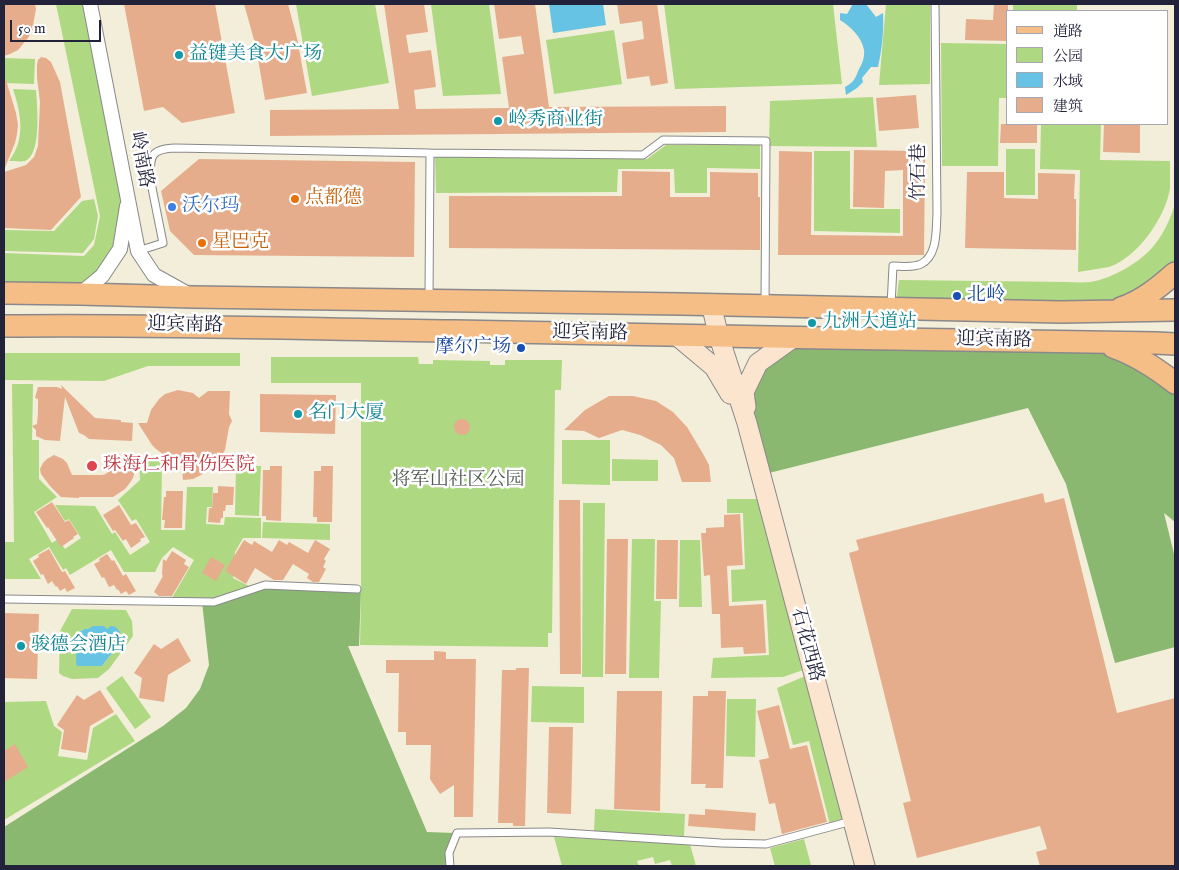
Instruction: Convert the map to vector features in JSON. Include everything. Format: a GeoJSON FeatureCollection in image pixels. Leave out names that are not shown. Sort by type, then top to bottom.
{"type":"FeatureCollection","features":[{"type":"Feature","properties":{"kind":"main road"},"geometry":{"type":"LineString","coordinates":[[1114,310],[1138,301],[1175,273]]}},
{"type":"Feature","properties":{"kind":"main road"},"geometry":{"type":"LineString","coordinates":[[4,293],[711,304],[1061,312],[1175,310]]}},
{"type":"Feature","properties":{"kind":"main road"},"geometry":{"type":"LineString","coordinates":[[711,304],[719,336],[747,423]]}},
{"type":"Feature","properties":{"kind":"main road"},"geometry":{"type":"LineString","coordinates":[[1061,312],[1062,342]]}},
{"type":"Feature","properties":{"kind":"main road","name":"迎宾南路"},"geometry":{"type":"LineString","coordinates":[[4,326],[193,326],[677,336],[1169,343]]}},
{"type":"Feature","properties":{"kind":"main road"},"geometry":{"type":"LineString","coordinates":[[677,336],[714,367],[747,423]]}},
{"type":"Feature","properties":{"kind":"main road"},"geometry":{"type":"LineString","coordinates":[[747,423],[744,392],[758,363],[793,338]]}},
{"type":"Feature","properties":{"kind":"main road"},"geometry":{"type":"LineString","coordinates":[[1098,342],[1140,358],[1175,383]]}},
{"type":"Feature","properties":{"kind":"main road","name":"石花西路"},"geometry":{"type":"LineString","coordinates":[[747,423],[865,866]]}},
{"type":"Feature","properties":{"kind":"street","name":"岭南路"},"geometry":{"type":"LineString","coordinates":[[90,4],[138,251],[154,274],[193,297]]}},
{"type":"Feature","properties":{"kind":"street"},"geometry":{"type":"LineString","coordinates":[[80,294],[102,276],[120,249],[128,198]]}},
{"type":"Feature","properties":{"kind":"lane","name":"竹石巷"},"geometry":{"type":"LineString","coordinates":[[891,309],[893,266],[921,264],[928,259],[935,245],[937,213],[935,4]]}},
{"type":"Feature","properties":{"kind":"lane"},"geometry":{"type":"LineString","coordinates":[[138,251],[163,243],[150,178],[150,162],[155,152],[162,148],[643,155],[663,140],[766,141],[765,306]]}},
{"type":"Feature","properties":{"kind":"lane"},"geometry":{"type":"LineString","coordinates":[[429,301],[430,153]]}},
{"type":"Feature","properties":{"kind":"lane"},"geometry":{"type":"LineString","coordinates":[[4,598],[214,602],[265,585],[357,589]]}},
{"type":"Feature","properties":{"kind":"lane"},"geometry":{"type":"LineString","coordinates":[[450,866],[449,853],[457,833],[549,832],[766,844],[853,821]]}},
{"type":"Feature","properties":{"kind":"green space"},"geometry":{"type":"Polygon","coordinates":[[[56,4],[85,4],[123,198],[114,246],[98,272],[79,289],[4,286],[4,253],[84,256],[94,245],[100,216],[56,4]]]}},
{"type":"Feature","properties":{"kind":"green space"},"geometry":{"type":"Polygon","coordinates":[[[296,4],[375,4],[389,83],[312,96],[296,4]]]}},
{"type":"Feature","properties":{"kind":"green space"},"geometry":{"type":"Polygon","coordinates":[[[431,4],[489,4],[501,94],[443,96],[431,4]]]}},
{"type":"Feature","properties":{"kind":"green space"},"geometry":{"type":"Polygon","coordinates":[[[664,4],[833,4],[842,84],[675,89],[664,4]]]}},
{"type":"Feature","properties":{"kind":"green space"},"geometry":{"type":"Polygon","coordinates":[[[886,4],[930,4],[930,84],[879,85],[886,4]]]}},
{"type":"Feature","properties":{"kind":"green space"},"geometry":{"type":"Polygon","coordinates":[[[1013,4],[1077,4],[1077,10],[1013,10],[1013,4]]]}},
{"type":"Feature","properties":{"kind":"green space"},"geometry":{"type":"Polygon","coordinates":[[[614,30],[622,84],[554,94],[546,40],[614,30]]]}},
{"type":"Feature","properties":{"kind":"green space"},"geometry":{"type":"Polygon","coordinates":[[[941,43],[1006,44],[1006,98],[999,98],[998,166],[942,166],[941,43]]]}},
{"type":"Feature","properties":{"kind":"green space"},"geometry":{"type":"Polygon","coordinates":[[[4,58],[35,59],[34,84],[4,83],[4,58]]]}},
{"type":"Feature","properties":{"kind":"green space"},"geometry":{"type":"Polygon","coordinates":[[[13,89],[36,90],[36,140],[30,157],[25,161],[9,161],[18,144],[20,135],[20,117],[13,89]]]}},
{"type":"Feature","properties":{"kind":"green space"},"geometry":{"type":"Polygon","coordinates":[[[873,97],[877,147],[769,146],[770,101],[873,97]]]}},
{"type":"Feature","properties":{"kind":"green space"},"geometry":{"type":"Polygon","coordinates":[[[1041,125],[1101,125],[1100,160],[1170,161],[1170,188],[1163,211],[1140,246],[1130,255],[1109,267],[1078,272],[1080,170],[1040,169],[1041,125]]]}},
{"type":"Feature","properties":{"kind":"green space"},"geometry":{"type":"Polygon","coordinates":[[[666,145],[760,145],[760,169],[707,168],[707,193],[675,193],[674,169],[618,169],[617,192],[436,193],[435,156],[647,159],[666,145]]]}},
{"type":"Feature","properties":{"kind":"green space"},"geometry":{"type":"Polygon","coordinates":[[[1006,149],[1035,149],[1035,195],[1006,195],[1006,149]]]}},
{"type":"Feature","properties":{"kind":"green space"},"geometry":{"type":"Polygon","coordinates":[[[814,151],[850,151],[850,209],[900,209],[900,233],[814,231],[814,151]]]}},
{"type":"Feature","properties":{"kind":"green space"},"geometry":{"type":"Polygon","coordinates":[[[94,199],[98,216],[94,239],[83,253],[4,251],[4,230],[54,231],[82,201],[94,199]]]}},
{"type":"Feature","properties":{"kind":"green space"},"geometry":{"type":"Polygon","coordinates":[[[1175,204],[1175,266],[1113,307],[896,304],[899,280],[1090,282],[1108,277],[1126,268],[1150,250],[1165,229],[1175,204]]]}},
{"type":"Feature","properties":{"kind":"green space"},"geometry":{"type":"Polygon","coordinates":[[[794,339],[1098,343],[1175,384],[1175,522],[1164,513],[1175,558],[1175,647],[1115,663],[1066,484],[1028,408],[761,475],[748,423],[758,364],[794,339]]]}},
{"type":"Feature","properties":{"kind":"green space"},"geometry":{"type":"Polygon","coordinates":[[[4,353],[240,353],[240,366],[148,366],[104,381],[4,380],[4,353]]]}},
{"type":"Feature","properties":{"kind":"green space","name":"将军山社区公园"},"geometry":{"type":"Polygon","coordinates":[[[271,357],[418,357],[419,364],[433,364],[433,360],[490,361],[490,365],[505,365],[505,360],[562,360],[561,390],[555,390],[552,633],[548,633],[548,647],[360,645],[361,383],[271,383],[271,357]]]}},
{"type":"Feature","properties":{"kind":"green space"},"geometry":{"type":"Polygon","coordinates":[[[12,384],[33,384],[32,440],[39,440],[39,479],[57,497],[34,512],[52,543],[58,539],[65,549],[81,538],[69,519],[65,521],[55,505],[95,506],[112,534],[115,532],[130,555],[150,542],[136,519],[132,521],[118,500],[140,480],[139,459],[162,460],[161,530],[185,530],[187,487],[213,487],[212,507],[207,507],[206,524],[224,525],[225,517],[261,518],[261,538],[243,538],[235,552],[233,578],[251,587],[213,600],[172,598],[194,560],[173,547],[162,558],[155,572],[124,572],[111,550],[70,575],[66,568],[63,570],[49,547],[29,559],[41,579],[4,579],[4,542],[14,542],[12,384]]]}},
{"type":"Feature","properties":{"kind":"green space"},"geometry":{"type":"Polygon","coordinates":[[[562,440],[610,440],[610,485],[562,484],[562,440]]]}},
{"type":"Feature","properties":{"kind":"green space"},"geometry":{"type":"Polygon","coordinates":[[[612,459],[658,460],[658,481],[612,481],[612,459]]]}},
{"type":"Feature","properties":{"kind":"green space"},"geometry":{"type":"Polygon","coordinates":[[[236,466],[261,466],[259,516],[235,515],[236,466]]]}},
{"type":"Feature","properties":{"kind":"green space"},"geometry":{"type":"Polygon","coordinates":[[[727,499],[764,499],[809,668],[783,677],[711,678],[713,658],[769,655],[766,600],[732,602],[731,570],[745,569],[743,513],[727,513],[727,499]]]}},
{"type":"Feature","properties":{"kind":"green space"},"geometry":{"type":"Polygon","coordinates":[[[583,503],[605,503],[603,677],[582,677],[583,503]]]}},
{"type":"Feature","properties":{"kind":"green space"},"geometry":{"type":"Polygon","coordinates":[[[263,522],[330,524],[330,540],[262,538],[263,522]]]}},
{"type":"Feature","properties":{"kind":"green space"},"geometry":{"type":"Polygon","coordinates":[[[632,539],[655,539],[654,601],[661,601],[659,678],[629,678],[632,539]]]}},
{"type":"Feature","properties":{"kind":"green space"},"geometry":{"type":"Polygon","coordinates":[[[680,540],[700,540],[702,607],[679,607],[680,540]]]}},
{"type":"Feature","properties":{"kind":"green space"},"geometry":{"type":"Polygon","coordinates":[[[265,585],[361,589],[359,646],[348,646],[427,832],[455,833],[449,866],[4,866],[4,827],[163,726],[186,708],[200,689],[209,665],[202,602],[265,585]]]}},
{"type":"Feature","properties":{"kind":"green space"},"geometry":{"type":"Polygon","coordinates":[[[72,609],[126,610],[132,621],[133,636],[109,669],[98,678],[72,679],[59,673],[60,631],[72,609]],[[83,629],[76,636],[76,647],[102,666],[112,653],[112,641],[119,637],[107,629],[83,629]]]}},
{"type":"Feature","properties":{"kind":"green space"},"geometry":{"type":"Polygon","coordinates":[[[810,674],[849,820],[830,825],[809,741],[793,745],[777,688],[810,674]]]}},
{"type":"Feature","properties":{"kind":"green space"},"geometry":{"type":"Polygon","coordinates":[[[122,676],[151,717],[135,729],[106,688],[122,676]]]}},
{"type":"Feature","properties":{"kind":"green space"},"geometry":{"type":"Polygon","coordinates":[[[532,686],[584,687],[584,723],[531,722],[532,686]]]}},
{"type":"Feature","properties":{"kind":"green space"},"geometry":{"type":"Polygon","coordinates":[[[727,699],[756,699],[755,757],[726,756],[727,699]]]}},
{"type":"Feature","properties":{"kind":"green space"},"geometry":{"type":"Polygon","coordinates":[[[46,701],[54,726],[62,732],[58,756],[87,760],[93,728],[116,714],[135,741],[4,820],[4,702],[46,701]]]}},
{"type":"Feature","properties":{"kind":"green space"},"geometry":{"type":"Polygon","coordinates":[[[595,809],[685,814],[684,836],[594,832],[595,809]]]}},
{"type":"Feature","properties":{"kind":"green space"},"geometry":{"type":"Polygon","coordinates":[[[554,837],[690,844],[696,866],[672,866],[670,860],[655,864],[653,857],[637,861],[639,866],[562,866],[554,837]]]}},
{"type":"Feature","properties":{"kind":"green space"},"geometry":{"type":"Polygon","coordinates":[[[804,839],[811,865],[775,866],[770,848],[804,839]]]}},
{"type":"Feature","properties":{"kind":"water"},"geometry":{"type":"Polygon","coordinates":[[[549,4],[603,4],[606,25],[553,33],[549,4]]]}},
{"type":"Feature","properties":{"kind":"water"},"geometry":{"type":"Polygon","coordinates":[[[853,4],[866,4],[876,17],[883,13],[882,47],[878,67],[871,67],[862,78],[863,82],[846,95],[845,87],[855,78],[864,55],[863,45],[858,36],[840,20],[840,13],[847,14],[853,4]]]}},
{"type":"Feature","properties":{"kind":"water"},"geometry":{"type":"Polygon","coordinates":[[[93,626],[104,626],[107,629],[111,626],[116,627],[120,632],[117,639],[112,641],[112,653],[102,666],[77,666],[77,634],[93,626]]]}},
{"type":"Feature","properties":{"kind":"building"},"geometry":{"type":"Polygon","coordinates":[[[4,4],[35,4],[36,9],[32,31],[28,38],[18,50],[4,56],[4,4]]]}},
{"type":"Feature","properties":{"kind":"building","name":"益键美食大广场"},"geometry":{"type":"Polygon","coordinates":[[[124,4],[215,4],[235,113],[182,123],[163,107],[144,111],[124,4]]]}},
{"type":"Feature","properties":{"kind":"building"},"geometry":{"type":"Polygon","coordinates":[[[244,4],[288,4],[297,38],[307,93],[265,100],[256,47],[244,4]]]}},
{"type":"Feature","properties":{"kind":"building","name":"岭秀商业街"},"geometry":{"type":"Polygon","coordinates":[[[384,4],[424,4],[428,32],[406,35],[409,53],[431,50],[436,87],[414,90],[416,109],[509,108],[502,57],[524,54],[521,36],[499,39],[494,4],[535,4],[549,107],[726,106],[726,132],[270,136],[270,110],[399,109],[384,4]]]}},
{"type":"Feature","properties":{"kind":"building"},"geometry":{"type":"Polygon","coordinates":[[[617,4],[657,4],[668,83],[651,86],[649,76],[627,79],[622,43],[644,39],[642,21],[620,24],[617,4]]]}},
{"type":"Feature","properties":{"kind":"building"},"geometry":{"type":"Polygon","coordinates":[[[994,4],[1008,4],[1008,10],[1006,10],[1006,41],[965,40],[966,19],[993,20],[994,4]]]}},
{"type":"Feature","properties":{"kind":"building"},"geometry":{"type":"Polygon","coordinates":[[[41,57],[51,62],[60,82],[81,197],[51,230],[4,228],[4,172],[26,165],[34,157],[38,146],[40,102],[37,64],[41,57]]]}},
{"type":"Feature","properties":{"kind":"building"},"geometry":{"type":"Polygon","coordinates":[[[6,80],[18,125],[15,143],[4,170],[4,81],[6,80]]]}},
{"type":"Feature","properties":{"kind":"building"},"geometry":{"type":"Polygon","coordinates":[[[916,95],[919,128],[879,131],[876,98],[916,95]]]}},
{"type":"Feature","properties":{"kind":"building"},"geometry":{"type":"Polygon","coordinates":[[[1001,124],[1037,125],[1037,143],[1000,143],[1001,124]]]}},
{"type":"Feature","properties":{"kind":"building"},"geometry":{"type":"Polygon","coordinates":[[[1104,125],[1140,125],[1140,153],[1103,152],[1104,125]]]}},
{"type":"Feature","properties":{"kind":"building"},"geometry":{"type":"Polygon","coordinates":[[[854,150],[918,151],[925,159],[924,255],[778,255],[779,151],[812,152],[811,235],[903,236],[903,170],[885,171],[884,208],[853,207],[854,150]]]}},
{"type":"Feature","properties":{"kind":"building"},"geometry":{"type":"Polygon","coordinates":[[[199,159],[415,162],[414,257],[194,255],[170,231],[161,191],[199,159]]]}},
{"type":"Feature","properties":{"kind":"building"},"geometry":{"type":"Polygon","coordinates":[[[622,171],[670,172],[670,197],[710,197],[710,172],[758,173],[760,250],[449,248],[449,196],[622,196],[622,171]]]}},
{"type":"Feature","properties":{"kind":"building"},"geometry":{"type":"Polygon","coordinates":[[[967,172],[1004,172],[1004,198],[1038,199],[1038,173],[1075,174],[1076,250],[965,248],[967,172]]]}},
{"type":"Feature","properties":{"kind":"building"},"geometry":{"type":"Polygon","coordinates":[[[61,385],[95,418],[133,423],[132,441],[89,439],[79,433],[65,397],[60,441],[45,440],[36,436],[36,430],[32,426],[37,424],[38,399],[35,398],[38,387],[57,387],[62,389],[61,385]]]}},
{"type":"Feature","properties":{"kind":"building"},"geometry":{"type":"Polygon","coordinates":[[[178,390],[193,393],[199,398],[208,391],[230,391],[229,414],[232,421],[229,427],[225,450],[211,469],[193,479],[183,480],[182,469],[176,457],[164,455],[156,449],[138,423],[147,423],[151,410],[159,399],[165,394],[178,390]]]}},
{"type":"Feature","properties":{"kind":"building","name":"名门大厦"},"geometry":{"type":"Polygon","coordinates":[[[260,394],[336,395],[335,434],[260,432],[260,394]]]}},
{"type":"Feature","properties":{"kind":"building"},"geometry":{"type":"Polygon","coordinates":[[[609,396],[633,396],[656,401],[673,412],[687,427],[702,452],[709,465],[711,482],[682,482],[674,458],[661,445],[640,435],[622,430],[599,438],[584,431],[564,430],[585,410],[609,396]]]}},
{"type":"Feature","properties":{"kind":"building"},"geometry":{"type":"Polygon","coordinates":[[[459,419],[465,419],[470,424],[468,433],[459,435],[454,430],[454,424],[459,419]]]}},
{"type":"Feature","properties":{"kind":"building"},"geometry":{"type":"Polygon","coordinates":[[[119,454],[127,458],[129,464],[135,464],[135,471],[133,478],[125,489],[113,497],[61,497],[41,474],[40,469],[43,463],[54,455],[67,463],[72,475],[106,474],[111,468],[112,458],[119,454]]]}},
{"type":"Feature","properties":{"kind":"building"},"geometry":{"type":"Polygon","coordinates":[[[270,466],[282,466],[281,521],[266,520],[266,516],[262,516],[263,470],[270,470],[270,466]]]}},
{"type":"Feature","properties":{"kind":"building"},"geometry":{"type":"Polygon","coordinates":[[[321,466],[333,466],[332,522],[317,522],[317,517],[313,517],[314,471],[321,471],[321,466]]]}},
{"type":"Feature","properties":{"kind":"building"},"geometry":{"type":"Polygon","coordinates":[[[218,486],[234,487],[233,505],[226,505],[220,523],[208,522],[209,508],[212,508],[213,493],[218,493],[218,486]]]}},
{"type":"Feature","properties":{"kind":"building"},"geometry":{"type":"Polygon","coordinates":[[[166,491],[183,491],[182,528],[164,528],[165,520],[162,520],[166,491]]]}},
{"type":"Feature","properties":{"kind":"building"},"geometry":{"type":"Polygon","coordinates":[[[1043,493],[1045,503],[1064,498],[1117,713],[1175,698],[1175,866],[1040,866],[1036,852],[1047,849],[1040,826],[917,858],[903,803],[911,801],[849,553],[859,550],[856,540],[1043,493]]]}},
{"type":"Feature","properties":{"kind":"building"},"geometry":{"type":"Polygon","coordinates":[[[559,500],[580,500],[581,674],[560,674],[559,500]]]}},
{"type":"Feature","properties":{"kind":"building"},"geometry":{"type":"Polygon","coordinates":[[[52,502],[65,522],[69,520],[78,534],[61,547],[36,512],[52,502]]]}},
{"type":"Feature","properties":{"kind":"building"},"geometry":{"type":"Polygon","coordinates":[[[119,505],[131,525],[136,523],[145,537],[140,539],[141,541],[131,548],[126,539],[123,541],[115,530],[113,531],[103,515],[119,505]]]}},
{"type":"Feature","properties":{"kind":"building"},"geometry":{"type":"Polygon","coordinates":[[[740,514],[743,565],[727,566],[729,606],[763,604],[766,653],[744,654],[743,647],[721,648],[720,614],[712,614],[710,575],[704,576],[701,533],[706,533],[706,528],[724,527],[724,515],[740,514]]]}},
{"type":"Feature","properties":{"kind":"building"},"geometry":{"type":"Polygon","coordinates":[[[607,539],[628,539],[626,674],[605,674],[607,539]]]}},
{"type":"Feature","properties":{"kind":"building"},"geometry":{"type":"Polygon","coordinates":[[[244,540],[252,545],[254,541],[272,552],[279,540],[287,545],[289,542],[308,553],[315,540],[330,549],[324,559],[326,561],[323,567],[326,569],[319,582],[313,582],[307,578],[309,574],[293,564],[283,580],[274,580],[255,568],[246,584],[225,571],[244,540]]]}},
{"type":"Feature","properties":{"kind":"building"},"geometry":{"type":"Polygon","coordinates":[[[657,540],[678,540],[677,599],[656,599],[657,540]]]}},
{"type":"Feature","properties":{"kind":"building"},"geometry":{"type":"Polygon","coordinates":[[[49,549],[62,572],[65,571],[75,588],[67,592],[65,588],[60,591],[52,581],[48,584],[43,574],[41,575],[33,561],[39,557],[38,555],[49,549]]]}},
{"type":"Feature","properties":{"kind":"building"},"geometry":{"type":"Polygon","coordinates":[[[172,551],[186,560],[184,564],[189,567],[172,596],[159,596],[154,592],[163,576],[163,559],[166,561],[172,551]]]}},
{"type":"Feature","properties":{"kind":"building"},"geometry":{"type":"Polygon","coordinates":[[[107,554],[112,561],[114,560],[123,576],[126,574],[136,591],[129,595],[126,591],[121,594],[114,585],[109,587],[94,564],[107,554]]]}},
{"type":"Feature","properties":{"kind":"building"},"geometry":{"type":"Polygon","coordinates":[[[211,557],[225,565],[216,581],[202,573],[211,557]]]}},
{"type":"Feature","properties":{"kind":"building","name":"骏德会酒店"},"geometry":{"type":"Polygon","coordinates":[[[4,613],[39,614],[37,679],[4,678],[4,613]]]}},
{"type":"Feature","properties":{"kind":"building"},"geometry":{"type":"Polygon","coordinates":[[[178,638],[191,661],[168,675],[164,702],[139,698],[142,678],[134,673],[154,644],[161,649],[178,638]]]}},
{"type":"Feature","properties":{"kind":"building"},"geometry":{"type":"Polygon","coordinates":[[[434,651],[446,652],[446,659],[476,659],[473,817],[454,817],[454,785],[440,794],[430,779],[431,745],[406,745],[406,732],[398,732],[399,673],[386,673],[386,660],[434,660],[434,651]]]}},
{"type":"Feature","properties":{"kind":"building"},"geometry":{"type":"Polygon","coordinates":[[[516,668],[529,668],[525,826],[513,826],[513,823],[498,823],[502,670],[516,670],[516,668]]]}},
{"type":"Feature","properties":{"kind":"building"},"geometry":{"type":"Polygon","coordinates":[[[100,690],[114,712],[90,726],[86,753],[61,749],[64,730],[57,725],[77,695],[84,700],[100,690]]]}},
{"type":"Feature","properties":{"kind":"building"},"geometry":{"type":"Polygon","coordinates":[[[617,691],[662,691],[660,811],[614,809],[617,691]]]}},
{"type":"Feature","properties":{"kind":"building"},"geometry":{"type":"Polygon","coordinates":[[[708,691],[726,691],[723,788],[705,788],[706,784],[691,784],[693,696],[708,696],[708,691]]]}},
{"type":"Feature","properties":{"kind":"building"},"geometry":{"type":"Polygon","coordinates":[[[779,705],[790,749],[807,745],[827,822],[782,834],[775,803],[769,804],[759,760],[769,758],[757,711],[779,705]]]}},
{"type":"Feature","properties":{"kind":"building"},"geometry":{"type":"Polygon","coordinates":[[[549,727],[573,727],[571,814],[547,813],[549,727]]]}},
{"type":"Feature","properties":{"kind":"building"},"geometry":{"type":"Polygon","coordinates":[[[15,744],[28,767],[4,782],[4,751],[15,744]]]}},
{"type":"Feature","properties":{"kind":"building"},"geometry":{"type":"Polygon","coordinates":[[[705,809],[756,813],[755,831],[688,826],[689,814],[705,815],[705,809]]]}},
{"type":"Feature","properties":{"kind":"place","name":"益键美食大广场"},"geometry":{"type":"Point","coordinates":[179,55]}},
{"type":"Feature","properties":{"kind":"place","name":"岭秀商业街"},"geometry":{"type":"Point","coordinates":[498,121]}},
{"type":"Feature","properties":{"kind":"place","name":"点都德"},"geometry":{"type":"Point","coordinates":[295,199]}},
{"type":"Feature","properties":{"kind":"place","name":"沃尔玛"},"geometry":{"type":"Point","coordinates":[172,207]}},
{"type":"Feature","properties":{"kind":"place","name":"星巴克"},"geometry":{"type":"Point","coordinates":[202,243]}},
{"type":"Feature","properties":{"kind":"place","name":"北岭"},"geometry":{"type":"Point","coordinates":[957,296]}},
{"type":"Feature","properties":{"kind":"place","name":"九洲大道站"},"geometry":{"type":"Point","coordinates":[812,323]}},
{"type":"Feature","properties":{"kind":"place","name":"摩尔广场"},"geometry":{"type":"Point","coordinates":[521,348]}},
{"type":"Feature","properties":{"kind":"place","name":"名门大厦"},"geometry":{"type":"Point","coordinates":[298,414]}},
{"type":"Feature","properties":{"kind":"place","name":"珠海仁和骨伤医院"},"geometry":{"type":"Point","coordinates":[92,466]}},
{"type":"Feature","properties":{"kind":"place","name":"骏德会酒店"},"geometry":{"type":"Point","coordinates":[21,646]}}]}
